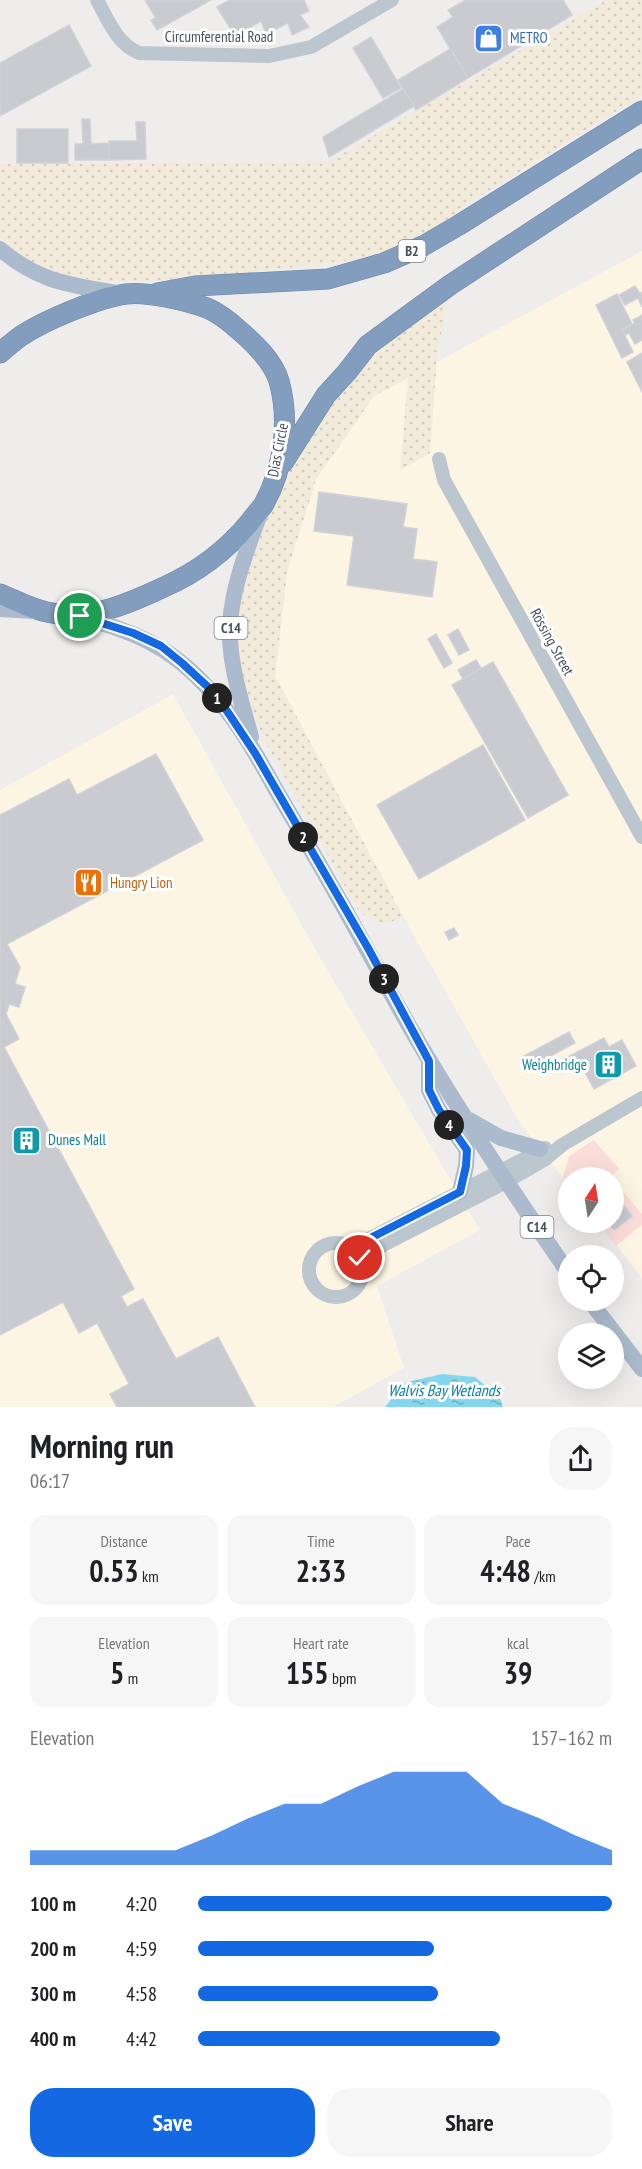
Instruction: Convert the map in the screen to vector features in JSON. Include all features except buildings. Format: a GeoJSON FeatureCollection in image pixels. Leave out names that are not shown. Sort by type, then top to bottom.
{"type":"FeatureCollection","features":[{"type":"Feature","properties":{"kind":"highway","name":"B2"},"geometry":{"type":"LineString","coordinates":[[149,294],[195,286],[328,279],[384,263],[423,246],[459,225],[642,111]]}},
{"type":"Feature","properties":{"kind":"highway"},"geometry":{"type":"LineString","coordinates":[[275,475],[326,395],[368,345],[450,285],[642,159]]}},
{"type":"Feature","properties":{"kind":"highway","name":"Dias Circle"},"geometry":{"type":"LineString","coordinates":[[0,353],[22,335],[48,321],[97,302],[126,294],[149,294],[207,308],[230,321],[258,346],[278,379],[285,418],[283,445],[264,505],[216,558],[185,578],[127,604],[80,616],[46,612],[0,594]]}},
{"type":"Feature","properties":{"kind":"main road"},"geometry":{"type":"LineString","coordinates":[[0,249],[15,262],[36,274],[55,281],[126,294]]}},
{"type":"Feature","properties":{"kind":"main road","name":"C14"},"geometry":{"type":"LineString","coordinates":[[255,753],[231,658],[231,623],[239,572],[264,505]]}},
{"type":"Feature","properties":{"kind":"main road"},"geometry":{"type":"LineString","coordinates":[[0,609],[46,612]]}},
{"type":"Feature","properties":{"kind":"main road","name":"C14"},"geometry":{"type":"LineString","coordinates":[[80,616],[133,633],[161,646],[208,687],[227,711],[255,753],[368,948],[429,1061],[502,1177],[558,1258]]}},
{"type":"Feature","properties":{"kind":"main road"},"geometry":{"type":"LineString","coordinates":[[429,1061],[429,1090],[439,1110],[467,1150],[460,1192]]}},
{"type":"Feature","properties":{"kind":"main road"},"geometry":{"type":"LineString","coordinates":[[465,1118],[501,1138],[540,1149]]}},
{"type":"Feature","properties":{"kind":"main road"},"geometry":{"type":"LineString","coordinates":[[597,1311],[642,1369]]}},
{"type":"Feature","properties":{"kind":"street","name":"Circumferential Road"},"geometry":{"type":"LineString","coordinates":[[97,0],[120,40],[128,49],[139,53],[269,56],[311,47],[392,0]]}},
{"type":"Feature","properties":{"kind":"street","name":"Rössing Street"},"geometry":{"type":"LineString","coordinates":[[440,459],[444,480],[642,837]]}},
{"type":"Feature","properties":{"kind":"street"},"geometry":{"type":"LineString","coordinates":[[351,1248],[460,1192],[544,1160],[562,1145],[642,1098]]}},
{"type":"Feature","properties":{"kind":"street"},"geometry":{"type":"LineString","coordinates":[[362,1264],[383,1245],[502,1177],[540,1149],[562,1145]]}},
{"type":"Feature","properties":{"kind":"street"},"geometry":{"type":"LineString","coordinates":[[333,1244],[351,1248],[362,1264],[362,1276],[356,1288],[345,1295],[332,1297],[321,1292],[310,1276],[310,1264],[316,1252],[333,1244]]}},
{"type":"Feature","properties":{"kind":"shaded area"},"geometry":{"type":"Polygon","coordinates":[[[642,251],[642,1278],[624,1255],[624,1245],[616,1245],[607,1233],[624,1233],[624,1167],[558,1167],[558,1171],[518,1120],[403,916],[275,677],[287,572],[316,479],[374,396],[642,251]]]}},
{"type":"Feature","properties":{"kind":"shaded area","name":"Dunes Mall"},"geometry":{"type":"Polygon","coordinates":[[[173,694],[318,954],[480,1230],[377,1286],[404,1368],[333,1407],[0,1407],[0,790],[173,694]]]}},
{"type":"Feature","properties":{"kind":"shaded area"},"geometry":{"type":"Polygon","coordinates":[[[594,1140],[617,1167],[566,1167],[569,1156],[594,1140]]]}},
{"type":"Feature","properties":{"kind":"shaded area"},"geometry":{"type":"Polygon","coordinates":[[[624,1193],[642,1214],[642,1225],[615,1245],[606,1233],[624,1233],[624,1193]]]}},
{"type":"Feature","properties":{"kind":"sand"},"geometry":{"type":"Polygon","coordinates":[[[607,0],[642,0],[642,95],[468,204],[437,227],[369,258],[213,277],[161,281],[102,281],[64,276],[48,271],[18,255],[0,237],[0,164],[330,161],[607,0]]]}},
{"type":"Feature","properties":{"kind":"sand"},"geometry":{"type":"Polygon","coordinates":[[[447,297],[444,323],[438,345],[430,453],[400,470],[408,378],[374,396],[316,479],[287,572],[275,676],[403,916],[385,923],[374,921],[358,910],[263,738],[236,664],[234,615],[242,580],[278,489],[332,394],[390,333],[447,297]]]}},
{"type":"Feature","properties":{"kind":"water","name":"Walvis Bay Wetlands"},"geometry":{"type":"Polygon","coordinates":[[[442,1374],[475,1377],[500,1398],[503,1407],[385,1407],[404,1383],[442,1374]]]}},
{"type":"Feature","properties":{"kind":"place","name":"METRO"},"geometry":{"type":"Point","coordinates":[489,38]}},
{"type":"Feature","properties":{"kind":"place","name":"Hungry Lion"},"geometry":{"type":"Point","coordinates":[89,883]}},
{"type":"Feature","properties":{"kind":"place","name":"Weighbridge"},"geometry":{"type":"Point","coordinates":[608,1065]}},
{"type":"Feature","properties":{"kind":"place","name":"Dunes Mall"},"geometry":{"type":"Point","coordinates":[27,1140]}},
{"type":"Feature","properties":{"kind":"route"},"geometry":{"type":"LineString","coordinates":[[80,616],[133,633],[161,646],[208,687],[227,711],[255,753],[368,948],[429,1061],[429,1090],[439,1110],[467,1150],[465,1176],[460,1192],[351,1248],[360,1258]]}}]}
